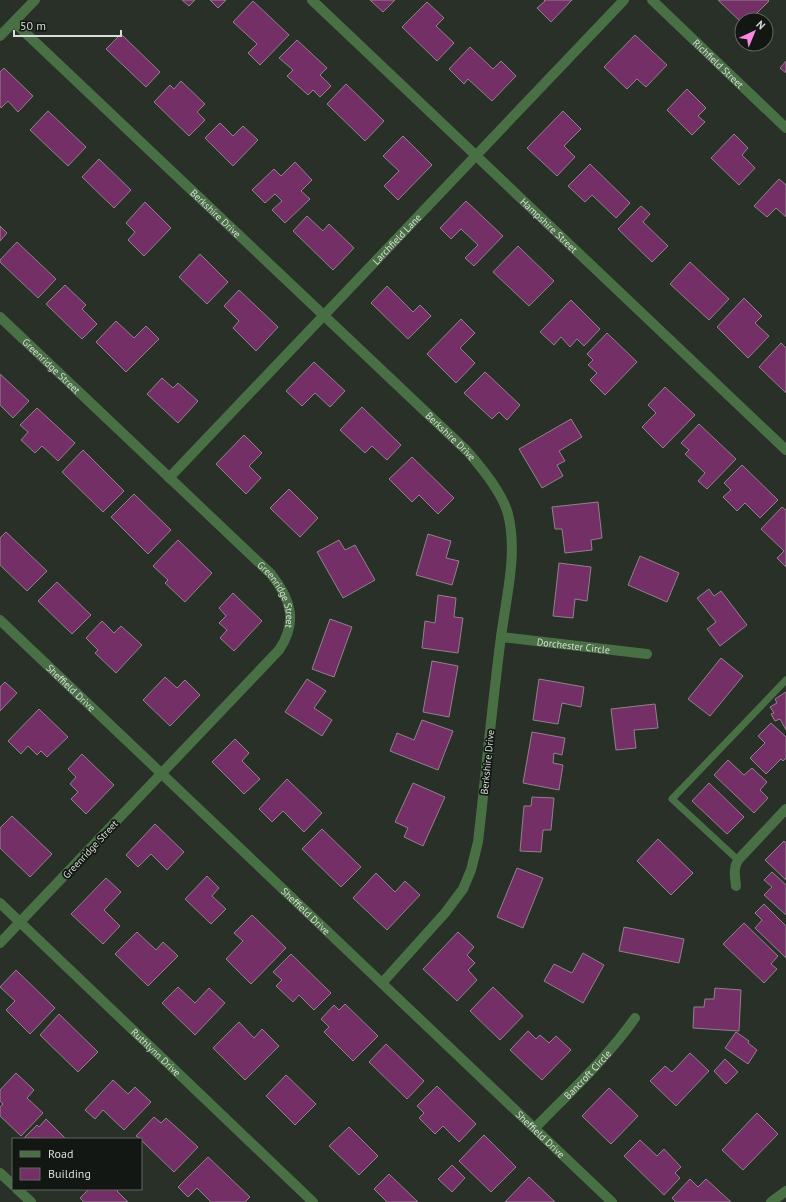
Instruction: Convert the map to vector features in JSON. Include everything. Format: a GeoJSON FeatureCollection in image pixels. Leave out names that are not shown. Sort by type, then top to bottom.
{"type":"FeatureCollection","features":[{"type":"Feature","properties":{"kind":"street"},"geometry":{"type":"LineString","coordinates":[[0,36],[35,0]]}},
{"type":"Feature","properties":{"kind":"street","name":"Hampshire Street"},"geometry":{"type":"LineString","coordinates":[[312,0],[786,450]]}},
{"type":"Feature","properties":{"kind":"street","name":"Larchfield Lane"},"geometry":{"type":"LineString","coordinates":[[169,478],[624,0]]}},
{"type":"Feature","properties":{"kind":"street","name":"Richfield Street"},"geometry":{"type":"LineString","coordinates":[[652,0],[786,128]]}},
{"type":"Feature","properties":{"kind":"street","name":"Berkshire Drive"},"geometry":{"type":"LineString","coordinates":[[14,22],[466,451],[488,477],[504,504],[510,521],[512,555],[501,637],[478,842],[471,870],[457,898],[382,982]]}},
{"type":"Feature","properties":{"kind":"street","name":"Greenridge Street"},"geometry":{"type":"LineString","coordinates":[[0,317],[271,574],[284,592],[290,617],[286,639],[279,650],[0,943]]}},
{"type":"Feature","properties":{"kind":"street","name":"Sheffield Drive"},"geometry":{"type":"LineString","coordinates":[[0,620],[612,1202]]}},
{"type":"Feature","properties":{"kind":"street","name":"Dorchester Circle"},"geometry":{"type":"LineString","coordinates":[[501,637],[647,654]]}},
{"type":"Feature","properties":{"kind":"street"},"geometry":{"type":"LineString","coordinates":[[736,886],[734,872],[735,865],[738,860],[786,809]]}},
{"type":"Feature","properties":{"kind":"street","name":"Ruthlynn Drive"},"geometry":{"type":"LineString","coordinates":[[0,903],[313,1202]]}},
{"type":"Feature","properties":{"kind":"street","name":"Bancroft Circle"},"geometry":{"type":"LineString","coordinates":[[535,1128],[608,1052],[624,1034],[635,1018]]}},
{"type":"Feature","properties":{"kind":"street"},"geometry":{"type":"LineString","coordinates":[[0,1173],[12,1184]]}},
{"type":"Feature","properties":{"kind":"street"},"geometry":{"type":"LineString","coordinates":[[18,1190],[31,1202]]}},
{"type":"Feature","properties":{"kind":"street"},"geometry":{"type":"LineString","coordinates":[[771,1202],[786,1191]]}},
{"type":"Feature","properties":{"kind":"lane"},"geometry":{"type":"LineString","coordinates":[[738,860],[672,799],[786,680]]}},
{"type":"Feature","properties":{"kind":"building"},"geometry":{"type":"Polygon","coordinates":[[[182,0],[195,0],[189,6],[182,0]]]}},
{"type":"Feature","properties":{"kind":"building"},"geometry":{"type":"Polygon","coordinates":[[[210,0],[226,0],[218,8],[210,0]]]}},
{"type":"Feature","properties":{"kind":"building"},"geometry":{"type":"Polygon","coordinates":[[[370,0],[395,0],[383,12],[370,0]]]}},
{"type":"Feature","properties":{"kind":"building"},"geometry":{"type":"Polygon","coordinates":[[[544,0],[572,0],[551,22],[537,8],[545,1],[544,0]]]}},
{"type":"Feature","properties":{"kind":"building"},"geometry":{"type":"Polygon","coordinates":[[[718,0],[769,1],[758,12],[734,12],[734,15],[718,0]]]}},
{"type":"Feature","properties":{"kind":"building"},"geometry":{"type":"Polygon","coordinates":[[[253,1],[289,35],[260,65],[248,53],[257,44],[233,22],[253,1]]]}},
{"type":"Feature","properties":{"kind":"building"},"geometry":{"type":"Polygon","coordinates":[[[427,2],[444,18],[436,26],[454,43],[437,61],[402,27],[427,2]]]}},
{"type":"Feature","properties":{"kind":"building"},"geometry":{"type":"Polygon","coordinates":[[[121,34],[160,72],[146,87],[106,49],[121,34]]]}},
{"type":"Feature","properties":{"kind":"building"},"geometry":{"type":"Polygon","coordinates":[[[635,35],[667,65],[646,87],[637,79],[627,89],[604,67],[635,35]]]}},
{"type":"Feature","properties":{"kind":"building"},"geometry":{"type":"Polygon","coordinates":[[[297,40],[327,68],[320,75],[331,86],[320,97],[313,90],[308,95],[287,76],[293,70],[279,58],[297,40]]]}},
{"type":"Feature","properties":{"kind":"building"},"geometry":{"type":"Polygon","coordinates":[[[470,47],[493,69],[501,61],[516,76],[492,101],[468,79],[464,84],[449,69],[470,47]]]}},
{"type":"Feature","properties":{"kind":"building"},"geometry":{"type":"Polygon","coordinates":[[[786,61],[786,73],[780,68],[786,61]]]}},
{"type":"Feature","properties":{"kind":"building"},"geometry":{"type":"Polygon","coordinates":[[[4,68],[33,96],[18,112],[8,101],[1,108],[0,106],[0,72],[4,68]]]}},
{"type":"Feature","properties":{"kind":"building"},"geometry":{"type":"Polygon","coordinates":[[[181,81],[205,104],[197,112],[205,120],[189,136],[154,102],[170,85],[174,89],[181,81]]]}},
{"type":"Feature","properties":{"kind":"building"},"geometry":{"type":"Polygon","coordinates":[[[346,84],[384,121],[365,141],[327,104],[346,84]]]}},
{"type":"Feature","properties":{"kind":"building"},"geometry":{"type":"Polygon","coordinates":[[[687,89],[706,108],[698,116],[705,122],[692,135],[667,110],[687,89]]]}},
{"type":"Feature","properties":{"kind":"building"},"geometry":{"type":"Polygon","coordinates":[[[48,111],[86,147],[68,166],[30,130],[48,111]]]}},
{"type":"Feature","properties":{"kind":"building"},"geometry":{"type":"Polygon","coordinates":[[[563,111],[581,129],[564,146],[575,157],[557,176],[527,148],[563,111]]]}},
{"type":"Feature","properties":{"kind":"building"},"geometry":{"type":"Polygon","coordinates":[[[220,123],[233,136],[243,126],[258,140],[233,166],[205,138],[220,123]]]}},
{"type":"Feature","properties":{"kind":"building"},"geometry":{"type":"Polygon","coordinates":[[[734,134],[748,148],[742,155],[755,168],[739,185],[711,158],[734,134]]]}},
{"type":"Feature","properties":{"kind":"building"},"geometry":{"type":"Polygon","coordinates":[[[403,136],[432,165],[398,200],[384,186],[399,171],[383,156],[403,136]]]}},
{"type":"Feature","properties":{"kind":"building"},"geometry":{"type":"Polygon","coordinates":[[[99,159],[131,190],[114,208],[82,177],[99,159]]]}},
{"type":"Feature","properties":{"kind":"building"},"geometry":{"type":"Polygon","coordinates":[[[295,162],[312,180],[301,191],[310,199],[285,223],[272,210],[282,201],[275,194],[265,203],[252,190],[274,169],[281,176],[295,162]]]}},
{"type":"Feature","properties":{"kind":"building"},"geometry":{"type":"Polygon","coordinates":[[[590,164],[630,203],[616,218],[592,195],[585,202],[568,186],[590,164]]]}},
{"type":"Feature","properties":{"kind":"building"},"geometry":{"type":"Polygon","coordinates":[[[779,179],[786,185],[786,217],[776,208],[767,217],[754,206],[779,179]]]}},
{"type":"Feature","properties":{"kind":"building"},"geometry":{"type":"Polygon","coordinates":[[[466,201],[503,236],[474,266],[465,258],[478,245],[461,229],[451,239],[440,228],[466,201]]]}},
{"type":"Feature","properties":{"kind":"building"},"geometry":{"type":"Polygon","coordinates":[[[145,202],[171,228],[144,256],[128,240],[135,232],[126,223],[145,202]]]}},
{"type":"Feature","properties":{"kind":"building"},"geometry":{"type":"Polygon","coordinates":[[[641,206],[650,214],[643,222],[668,246],[652,262],[618,229],[641,206]]]}},
{"type":"Feature","properties":{"kind":"building"},"geometry":{"type":"Polygon","coordinates":[[[307,216],[323,231],[329,224],[354,248],[333,270],[293,231],[307,216]]]}},
{"type":"Feature","properties":{"kind":"building"},"geometry":{"type":"Polygon","coordinates":[[[0,226],[7,233],[0,241],[0,226]]]}},
{"type":"Feature","properties":{"kind":"building"},"geometry":{"type":"Polygon","coordinates":[[[17,242],[56,279],[38,298],[0,262],[0,260],[17,242]]]}},
{"type":"Feature","properties":{"kind":"building"},"geometry":{"type":"Polygon","coordinates":[[[518,246],[554,281],[529,306],[493,272],[518,246]]]}},
{"type":"Feature","properties":{"kind":"building"},"geometry":{"type":"Polygon","coordinates":[[[200,254],[228,282],[207,304],[179,277],[200,254]]]}},
{"type":"Feature","properties":{"kind":"building"},"geometry":{"type":"Polygon","coordinates":[[[690,262],[729,299],[709,320],[670,284],[690,262]]]}},
{"type":"Feature","properties":{"kind":"building"},"geometry":{"type":"Polygon","coordinates":[[[65,285],[86,305],[82,309],[97,324],[82,339],[46,304],[65,285]]]}},
{"type":"Feature","properties":{"kind":"building"},"geometry":{"type":"Polygon","coordinates":[[[387,286],[413,312],[420,305],[431,316],[408,339],[371,303],[387,286]]]}},
{"type":"Feature","properties":{"kind":"building"},"geometry":{"type":"Polygon","coordinates":[[[239,290],[278,327],[256,351],[233,328],[239,321],[224,306],[239,290]]]}},
{"type":"Feature","properties":{"kind":"building"},"geometry":{"type":"Polygon","coordinates":[[[744,298],[762,316],[755,323],[769,336],[748,358],[717,327],[744,298]]]}},
{"type":"Feature","properties":{"kind":"building"},"geometry":{"type":"Polygon","coordinates":[[[571,300],[600,329],[584,346],[577,339],[570,347],[561,337],[554,345],[540,332],[571,300]]]}},
{"type":"Feature","properties":{"kind":"building"},"geometry":{"type":"Polygon","coordinates":[[[461,319],[475,333],[460,348],[475,363],[456,383],[427,354],[461,319]]]}},
{"type":"Feature","properties":{"kind":"building"},"geometry":{"type":"Polygon","coordinates":[[[116,321],[134,338],[146,326],[159,339],[126,372],[96,342],[116,321]]]}},
{"type":"Feature","properties":{"kind":"building"},"geometry":{"type":"Polygon","coordinates":[[[607,333],[637,362],[605,395],[590,380],[597,373],[588,365],[593,360],[587,354],[607,333]]]}},
{"type":"Feature","properties":{"kind":"building"},"geometry":{"type":"Polygon","coordinates":[[[781,343],[786,348],[786,393],[759,367],[781,343]]]}},
{"type":"Feature","properties":{"kind":"building"},"geometry":{"type":"Polygon","coordinates":[[[314,362],[345,391],[330,407],[315,393],[302,406],[286,391],[314,362]]]}},
{"type":"Feature","properties":{"kind":"building"},"geometry":{"type":"Polygon","coordinates":[[[485,372],[520,405],[507,420],[499,412],[492,419],[464,393],[485,372]]]}},
{"type":"Feature","properties":{"kind":"building"},"geometry":{"type":"Polygon","coordinates":[[[0,374],[29,401],[13,418],[0,405],[0,374]]]}},
{"type":"Feature","properties":{"kind":"building"},"geometry":{"type":"Polygon","coordinates":[[[162,378],[173,388],[178,383],[198,401],[178,423],[147,394],[162,378]]]}},
{"type":"Feature","properties":{"kind":"building"},"geometry":{"type":"Polygon","coordinates":[[[665,387],[695,415],[663,448],[642,427],[656,413],[648,405],[665,387]]]}},
{"type":"Feature","properties":{"kind":"building"},"geometry":{"type":"Polygon","coordinates":[[[362,407],[401,445],[387,460],[372,446],[365,453],[340,430],[362,407]]]}},
{"type":"Feature","properties":{"kind":"building"},"geometry":{"type":"Polygon","coordinates":[[[37,408],[75,443],[58,461],[42,446],[35,453],[21,440],[28,432],[20,425],[37,408]]]}},
{"type":"Feature","properties":{"kind":"building"},"geometry":{"type":"Polygon","coordinates":[[[571,419],[582,437],[559,451],[565,461],[557,465],[563,476],[542,488],[519,449],[571,419]]]}},
{"type":"Feature","properties":{"kind":"building"},"geometry":{"type":"Polygon","coordinates":[[[699,424],[736,459],[707,489],[698,481],[705,473],[685,454],[689,450],[681,443],[699,424]]]}},
{"type":"Feature","properties":{"kind":"building"},"geometry":{"type":"Polygon","coordinates":[[[244,435],[262,453],[249,466],[261,478],[246,494],[216,464],[244,435]]]}},
{"type":"Feature","properties":{"kind":"building"},"geometry":{"type":"Polygon","coordinates":[[[83,450],[124,491],[103,512],[62,472],[83,450]]]}},
{"type":"Feature","properties":{"kind":"building"},"geometry":{"type":"Polygon","coordinates":[[[412,457],[454,498],[438,514],[419,495],[412,502],[389,479],[412,457]]]}},
{"type":"Feature","properties":{"kind":"building"},"geometry":{"type":"Polygon","coordinates":[[[742,465],[778,500],[760,518],[745,503],[737,511],[723,497],[731,490],[724,483],[742,465]]]}},
{"type":"Feature","properties":{"kind":"building"},"geometry":{"type":"Polygon","coordinates":[[[289,489],[318,518],[300,537],[270,508],[289,489]]]}},
{"type":"Feature","properties":{"kind":"building"},"geometry":{"type":"Polygon","coordinates":[[[134,494],[171,530],[148,554],[111,517],[134,494]]]}},
{"type":"Feature","properties":{"kind":"building"},"geometry":{"type":"Polygon","coordinates":[[[598,502],[602,538],[591,540],[592,550],[565,553],[562,529],[555,529],[552,507],[598,502]]]}},
{"type":"Feature","properties":{"kind":"building"},"geometry":{"type":"Polygon","coordinates":[[[782,507],[786,510],[786,567],[777,558],[784,551],[761,529],[782,507]]]}},
{"type":"Feature","properties":{"kind":"building"},"geometry":{"type":"Polygon","coordinates":[[[6,532],[47,571],[27,591],[0,565],[0,538],[6,532]]]}},
{"type":"Feature","properties":{"kind":"building"},"geometry":{"type":"Polygon","coordinates":[[[428,534],[451,541],[446,558],[459,561],[452,585],[416,575],[428,534]]]}},
{"type":"Feature","properties":{"kind":"building"},"geometry":{"type":"Polygon","coordinates":[[[178,540],[212,573],[185,602],[165,583],[168,580],[153,566],[178,540]]]}},
{"type":"Feature","properties":{"kind":"building"},"geometry":{"type":"Polygon","coordinates":[[[339,540],[345,550],[355,545],[375,580],[343,598],[317,552],[339,540]]]}},
{"type":"Feature","properties":{"kind":"building"},"geometry":{"type":"Polygon","coordinates":[[[640,556],[679,573],[667,602],[628,585],[640,556]]]}},
{"type":"Feature","properties":{"kind":"building"},"geometry":{"type":"Polygon","coordinates":[[[559,563],[591,567],[587,601],[575,599],[573,618],[553,616],[559,563]]]}},
{"type":"Feature","properties":{"kind":"building"},"geometry":{"type":"Polygon","coordinates":[[[57,582],[91,615],[72,634],[38,601],[57,582]]]}},
{"type":"Feature","properties":{"kind":"building"},"geometry":{"type":"Polygon","coordinates":[[[709,589],[714,596],[721,591],[747,625],[720,646],[707,629],[716,622],[697,598],[709,589]]]}},
{"type":"Feature","properties":{"kind":"building"},"geometry":{"type":"Polygon","coordinates":[[[233,593],[262,621],[234,651],[220,638],[227,630],[219,623],[226,616],[219,608],[233,593]]]}},
{"type":"Feature","properties":{"kind":"building"},"geometry":{"type":"Polygon","coordinates":[[[438,595],[456,598],[454,617],[463,618],[458,653],[422,648],[425,621],[435,623],[438,595]]]}},
{"type":"Feature","properties":{"kind":"building"},"geometry":{"type":"Polygon","coordinates":[[[330,619],[352,627],[334,677],[312,669],[330,619]]]}},
{"type":"Feature","properties":{"kind":"building"},"geometry":{"type":"Polygon","coordinates":[[[102,621],[114,633],[121,626],[142,645],[116,673],[95,653],[98,650],[86,638],[102,621]]]}},
{"type":"Feature","properties":{"kind":"building"},"geometry":{"type":"Polygon","coordinates":[[[721,658],[743,676],[710,716],[688,699],[721,658]]]}},
{"type":"Feature","properties":{"kind":"building"},"geometry":{"type":"Polygon","coordinates":[[[432,661],[458,666],[449,717],[423,712],[432,661]]]}},
{"type":"Feature","properties":{"kind":"building"},"geometry":{"type":"Polygon","coordinates":[[[165,677],[177,688],[185,680],[200,695],[170,726],[143,700],[165,677]]]}},
{"type":"Feature","properties":{"kind":"building"},"geometry":{"type":"Polygon","coordinates":[[[307,679],[326,691],[314,708],[332,720],[322,736],[285,712],[307,679]]]}},
{"type":"Feature","properties":{"kind":"building"},"geometry":{"type":"Polygon","coordinates":[[[539,679],[584,687],[581,707],[562,703],[558,724],[533,720],[539,679]]]}},
{"type":"Feature","properties":{"kind":"building"},"geometry":{"type":"Polygon","coordinates":[[[5,682],[17,693],[0,711],[0,687],[5,682]]]}},
{"type":"Feature","properties":{"kind":"building"},"geometry":{"type":"Polygon","coordinates":[[[786,692],[786,730],[780,719],[775,721],[771,714],[774,713],[770,707],[777,703],[775,699],[786,692]]]}},
{"type":"Feature","properties":{"kind":"building"},"geometry":{"type":"Polygon","coordinates":[[[655,704],[658,728],[634,730],[636,748],[616,750],[611,709],[655,704]]]}},
{"type":"Feature","properties":{"kind":"building"},"geometry":{"type":"Polygon","coordinates":[[[39,709],[68,737],[47,757],[41,751],[37,755],[28,746],[21,754],[8,741],[39,709]]]}},
{"type":"Feature","properties":{"kind":"building"},"geometry":{"type":"Polygon","coordinates":[[[422,720],[453,731],[438,770],[390,751],[397,733],[414,740],[422,720]]]}},
{"type":"Feature","properties":{"kind":"building"},"geometry":{"type":"Polygon","coordinates":[[[771,723],[786,737],[786,758],[783,761],[781,759],[766,774],[750,758],[765,743],[758,736],[771,723]]]}},
{"type":"Feature","properties":{"kind":"building"},"geometry":{"type":"Polygon","coordinates":[[[532,732],[565,738],[562,755],[554,753],[553,763],[563,765],[559,790],[523,783],[532,732]]]}},
{"type":"Feature","properties":{"kind":"building"},"geometry":{"type":"Polygon","coordinates":[[[235,739],[249,753],[242,761],[260,779],[244,794],[212,762],[235,739]]]}},
{"type":"Feature","properties":{"kind":"building"},"geometry":{"type":"Polygon","coordinates":[[[82,754],[114,785],[86,814],[71,799],[78,792],[70,784],[76,777],[68,769],[82,754]]]}},
{"type":"Feature","properties":{"kind":"building"},"geometry":{"type":"Polygon","coordinates":[[[728,760],[744,775],[752,768],[767,782],[760,790],[768,798],[754,813],[714,775],[728,760]]]}},
{"type":"Feature","properties":{"kind":"building"},"geometry":{"type":"Polygon","coordinates":[[[287,779],[322,813],[304,832],[283,811],[272,822],[259,809],[287,779]]]}},
{"type":"Feature","properties":{"kind":"building"},"geometry":{"type":"Polygon","coordinates":[[[413,783],[445,797],[423,846],[404,837],[408,828],[395,822],[413,783]]]}},
{"type":"Feature","properties":{"kind":"building"},"geometry":{"type":"Polygon","coordinates":[[[709,783],[744,817],[727,834],[692,801],[709,783]]]}},
{"type":"Feature","properties":{"kind":"building"},"geometry":{"type":"Polygon","coordinates":[[[532,797],[554,798],[551,830],[543,830],[541,852],[520,851],[524,806],[531,806],[532,797]]]}},
{"type":"Feature","properties":{"kind":"building"},"geometry":{"type":"Polygon","coordinates":[[[12,816],[52,854],[30,877],[0,848],[0,828],[12,816]]]}},
{"type":"Feature","properties":{"kind":"building"},"geometry":{"type":"Polygon","coordinates":[[[155,824],[184,852],[167,870],[151,854],[138,867],[126,855],[155,824]]]}},
{"type":"Feature","properties":{"kind":"building"},"geometry":{"type":"Polygon","coordinates":[[[322,829],[361,867],[341,887],[302,849],[322,829]]]}},
{"type":"Feature","properties":{"kind":"building"},"geometry":{"type":"Polygon","coordinates":[[[658,839],[693,873],[671,895],[637,861],[658,839]]]}},
{"type":"Feature","properties":{"kind":"building"},"geometry":{"type":"Polygon","coordinates":[[[784,841],[786,843],[786,880],[765,860],[784,841]]]}},
{"type":"Feature","properties":{"kind":"building"},"geometry":{"type":"Polygon","coordinates":[[[517,868],[543,878],[523,928],[497,917],[517,868]]]}},
{"type":"Feature","properties":{"kind":"building"},"geometry":{"type":"Polygon","coordinates":[[[772,872],[786,885],[786,915],[764,895],[772,887],[764,880],[772,872]]]}},
{"type":"Feature","properties":{"kind":"building"},"geometry":{"type":"Polygon","coordinates":[[[376,873],[395,892],[405,881],[420,895],[387,930],[353,898],[376,873]]]}},
{"type":"Feature","properties":{"kind":"building"},"geometry":{"type":"Polygon","coordinates":[[[207,876],[219,888],[212,896],[226,909],[211,924],[185,899],[207,876]]]}},
{"type":"Feature","properties":{"kind":"building"},"geometry":{"type":"Polygon","coordinates":[[[106,878],[121,892],[104,910],[120,926],[103,944],[71,914],[106,878]]]}},
{"type":"Feature","properties":{"kind":"building"},"geometry":{"type":"Polygon","coordinates":[[[764,904],[786,926],[786,958],[755,928],[762,920],[755,913],[764,904]]]}},
{"type":"Feature","properties":{"kind":"building"},"geometry":{"type":"Polygon","coordinates":[[[252,915],[286,948],[251,984],[226,959],[243,941],[234,933],[252,915]]]}},
{"type":"Feature","properties":{"kind":"building"},"geometry":{"type":"Polygon","coordinates":[[[744,923],[778,956],[771,964],[777,969],[764,983],[723,944],[744,923]]]}},
{"type":"Feature","properties":{"kind":"building"},"geometry":{"type":"Polygon","coordinates":[[[624,927],[684,939],[679,963],[619,951],[624,927]]]}},
{"type":"Feature","properties":{"kind":"building"},"geometry":{"type":"Polygon","coordinates":[[[137,932],[156,950],[163,942],[178,956],[148,986],[115,954],[137,932]]]}},
{"type":"Feature","properties":{"kind":"building"},"geometry":{"type":"Polygon","coordinates":[[[458,932],[474,947],[467,955],[475,963],[468,970],[477,980],[457,1001],[423,969],[458,932]]]}},
{"type":"Feature","properties":{"kind":"building"},"geometry":{"type":"Polygon","coordinates":[[[583,953],[604,965],[583,1003],[544,981],[554,964],[572,973],[583,953]]]}},
{"type":"Feature","properties":{"kind":"building"},"geometry":{"type":"Polygon","coordinates":[[[291,954],[331,993],[314,1010],[299,995],[293,1002],[276,986],[282,980],[273,972],[291,954]]]}},
{"type":"Feature","properties":{"kind":"building"},"geometry":{"type":"Polygon","coordinates":[[[16,970],[55,1008],[30,1034],[6,1010],[15,1001],[0,987],[16,970]]]}},
{"type":"Feature","properties":{"kind":"building"},"geometry":{"type":"Polygon","coordinates":[[[178,987],[195,1003],[209,988],[225,1003],[195,1035],[162,1003],[178,987]]]}},
{"type":"Feature","properties":{"kind":"building"},"geometry":{"type":"Polygon","coordinates":[[[493,987],[523,1016],[500,1040],[470,1011],[493,987]]]}},
{"type":"Feature","properties":{"kind":"building"},"geometry":{"type":"Polygon","coordinates":[[[715,988],[741,990],[739,1031],[693,1028],[694,1007],[704,1007],[705,999],[714,999],[715,988]]]}},
{"type":"Feature","properties":{"kind":"building"},"geometry":{"type":"Polygon","coordinates":[[[345,1004],[378,1036],[353,1061],[324,1032],[329,1027],[321,1019],[334,1005],[339,1010],[345,1004]]]}},
{"type":"Feature","properties":{"kind":"building"},"geometry":{"type":"Polygon","coordinates":[[[59,1014],[98,1052],[78,1072],[40,1035],[59,1014]]]}},
{"type":"Feature","properties":{"kind":"building"},"geometry":{"type":"Polygon","coordinates":[[[239,1022],[254,1038],[262,1029],[279,1046],[245,1080],[213,1048],[239,1022]]]}},
{"type":"Feature","properties":{"kind":"building"},"geometry":{"type":"Polygon","coordinates":[[[528,1031],[536,1039],[540,1035],[549,1043],[556,1036],[571,1050],[542,1080],[510,1050],[528,1031]]]}},
{"type":"Feature","properties":{"kind":"building"},"geometry":{"type":"Polygon","coordinates":[[[736,1032],[749,1041],[748,1043],[757,1050],[748,1064],[725,1048],[736,1032]]]}},
{"type":"Feature","properties":{"kind":"building"},"geometry":{"type":"Polygon","coordinates":[[[386,1044],[424,1081],[407,1099],[369,1062],[386,1044]]]}},
{"type":"Feature","properties":{"kind":"building"},"geometry":{"type":"Polygon","coordinates":[[[690,1053],[709,1071],[676,1106],[650,1081],[665,1066],[672,1072],[690,1053]]]}},
{"type":"Feature","properties":{"kind":"building"},"geometry":{"type":"Polygon","coordinates":[[[725,1059],[738,1072],[726,1084],[714,1071],[725,1059]]]}},
{"type":"Feature","properties":{"kind":"building"},"geometry":{"type":"Polygon","coordinates":[[[16,1073],[34,1090],[27,1098],[43,1113],[21,1136],[0,1116],[0,1107],[3,1104],[0,1101],[0,1090],[16,1073]]]}},
{"type":"Feature","properties":{"kind":"building"},"geometry":{"type":"Polygon","coordinates":[[[286,1075],[316,1104],[295,1125],[266,1096],[286,1075]]]}},
{"type":"Feature","properties":{"kind":"building"},"geometry":{"type":"Polygon","coordinates":[[[113,1080],[128,1094],[135,1087],[151,1102],[124,1130],[103,1110],[95,1119],[85,1110],[113,1080]]]}},
{"type":"Feature","properties":{"kind":"building"},"geometry":{"type":"Polygon","coordinates":[[[437,1086],[476,1124],[459,1142],[443,1126],[435,1134],[419,1118],[424,1113],[417,1106],[437,1086]]]}},
{"type":"Feature","properties":{"kind":"building"},"geometry":{"type":"Polygon","coordinates":[[[609,1088],[638,1116],[611,1144],[582,1116],[609,1088]]]}},
{"type":"Feature","properties":{"kind":"building"},"geometry":{"type":"Polygon","coordinates":[[[757,1113],[778,1134],[743,1170],[722,1150],[757,1113]]]}},
{"type":"Feature","properties":{"kind":"building"},"geometry":{"type":"Polygon","coordinates":[[[154,1117],[161,1123],[166,1118],[198,1147],[174,1172],[142,1141],[142,1138],[136,1136],[154,1117]]]}},
{"type":"Feature","properties":{"kind":"building"},"geometry":{"type":"Polygon","coordinates":[[[46,1119],[65,1138],[24,1138],[37,1125],[39,1127],[46,1119]]]}},
{"type":"Feature","properties":{"kind":"building"},"geometry":{"type":"Polygon","coordinates":[[[349,1127],[378,1156],[359,1175],[329,1146],[349,1127]]]}},
{"type":"Feature","properties":{"kind":"building"},"geometry":{"type":"Polygon","coordinates":[[[484,1135],[516,1167],[491,1192],[459,1161],[484,1135]]]}},
{"type":"Feature","properties":{"kind":"building"},"geometry":{"type":"Polygon","coordinates":[[[640,1140],[657,1156],[664,1149],[681,1167],[675,1173],[680,1178],[664,1195],[624,1156],[640,1140]]]}},
{"type":"Feature","properties":{"kind":"building"},"geometry":{"type":"Polygon","coordinates":[[[208,1157],[250,1197],[245,1202],[211,1202],[197,1188],[188,1197],[178,1187],[208,1157]]]}},
{"type":"Feature","properties":{"kind":"building"},"geometry":{"type":"Polygon","coordinates":[[[452,1165],[465,1178],[452,1192],[438,1179],[452,1165]]]}},
{"type":"Feature","properties":{"kind":"building"},"geometry":{"type":"Polygon","coordinates":[[[389,1174],[418,1202],[387,1202],[374,1189],[389,1174]]]}},
{"type":"Feature","properties":{"kind":"building"},"geometry":{"type":"Polygon","coordinates":[[[529,1177],[555,1202],[505,1202],[529,1177]]]}},
{"type":"Feature","properties":{"kind":"building"},"geometry":{"type":"Polygon","coordinates":[[[690,1179],[698,1187],[706,1179],[731,1202],[676,1202],[672,1198],[690,1179]]]}},
{"type":"Feature","properties":{"kind":"building"},"geometry":{"type":"Polygon","coordinates":[[[88,1190],[118,1190],[128,1202],[84,1202],[80,1198],[88,1190]]]}}]}
